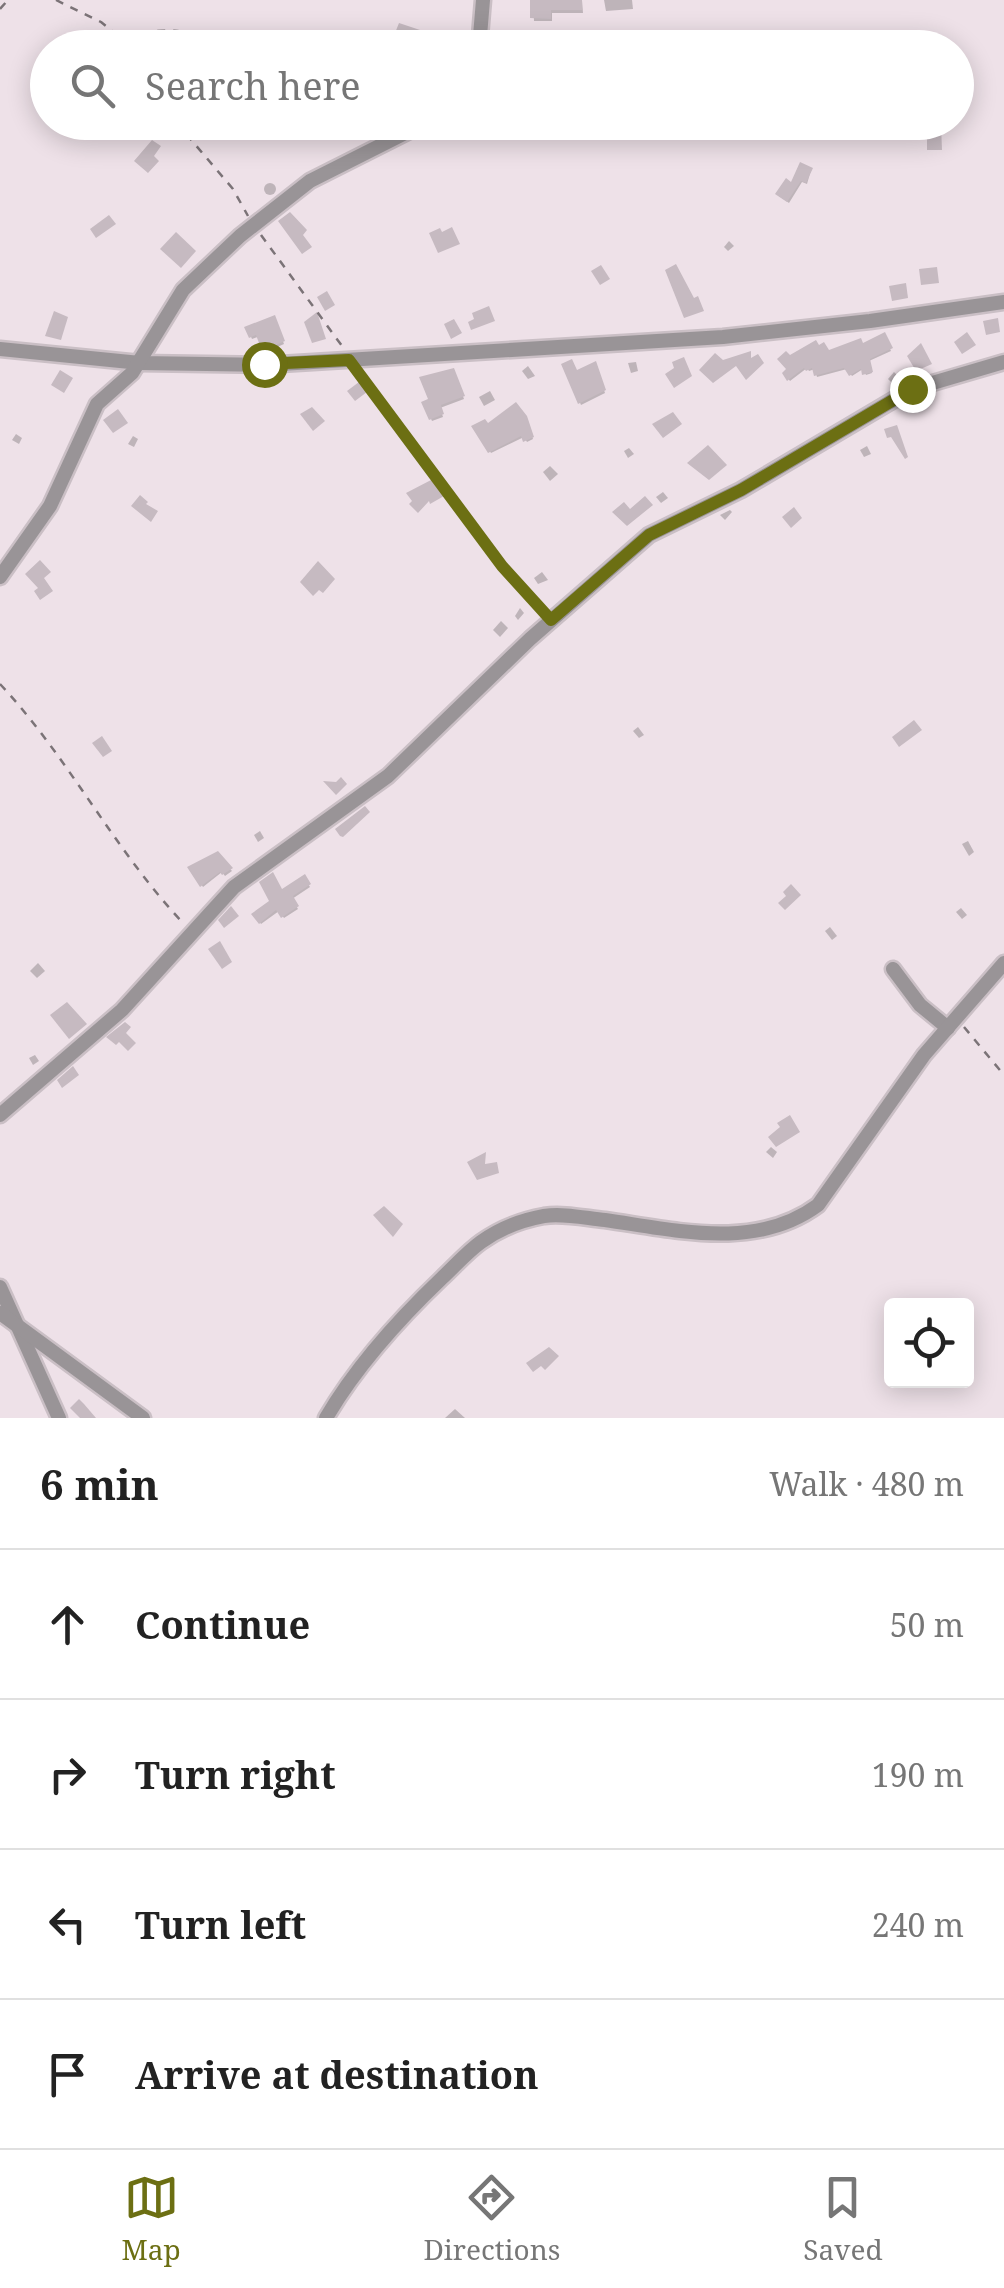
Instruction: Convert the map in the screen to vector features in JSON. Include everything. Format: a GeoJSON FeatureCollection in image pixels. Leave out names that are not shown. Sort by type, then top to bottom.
{"type":"FeatureCollection","features":[{"type":"Feature","properties":{"kind":"street"},"geometry":{"type":"LineString","coordinates":[[480,30],[483,0]]}},
{"type":"Feature","properties":{"kind":"street"},"geometry":{"type":"LineString","coordinates":[[0,577],[50,506],[98,404],[140,363],[183,290],[254,225],[310,181],[391,140]]}},
{"type":"Feature","properties":{"kind":"street"},"geometry":{"type":"LineString","coordinates":[[0,349],[140,363],[264,364],[723,336],[1004,302]]}},
{"type":"Feature","properties":{"kind":"street"},"geometry":{"type":"LineString","coordinates":[[0,1115],[122,1010],[234,887],[388,776],[551,620],[649,535],[741,490],[912,389],[1004,362]]}},
{"type":"Feature","properties":{"kind":"street"},"geometry":{"type":"LineString","coordinates":[[326,1418],[350,1378],[418,1302],[480,1242],[510,1226],[547,1215],[578,1216],[697,1234],[733,1234],[797,1221],[818,1205],[924,1055],[1004,962]]}},
{"type":"Feature","properties":{"kind":"street"},"geometry":{"type":"LineString","coordinates":[[892,969],[920,1006],[952,1023]]}},
{"type":"Feature","properties":{"kind":"street"},"geometry":{"type":"LineString","coordinates":[[0,1287],[60,1418]]}},
{"type":"Feature","properties":{"kind":"street"},"geometry":{"type":"LineString","coordinates":[[0,1313],[143,1418]]}},
{"type":"Feature","properties":{"kind":"path"},"geometry":{"type":"LineString","coordinates":[[0,9],[8,0]]}},
{"type":"Feature","properties":{"kind":"path"},"geometry":{"type":"LineString","coordinates":[[56,0],[111,30]]}},
{"type":"Feature","properties":{"kind":"path"},"geometry":{"type":"LineString","coordinates":[[192,140],[234,189],[302,296],[338,339],[349,360],[502,566],[551,620]]}},
{"type":"Feature","properties":{"kind":"path"},"geometry":{"type":"LineString","coordinates":[[0,684],[32,718],[149,887],[191,932]]}},
{"type":"Feature","properties":{"kind":"path"},"geometry":{"type":"LineString","coordinates":[[952,1023],[1004,1076]]}},
{"type":"Feature","properties":{"kind":"building"},"geometry":{"type":"Polygon","coordinates":[[[530,0],[582,0],[582,10],[551,10],[551,19],[530,18],[530,0]]]}},
{"type":"Feature","properties":{"kind":"building"},"geometry":{"type":"Polygon","coordinates":[[[399,23],[420,30],[396,30],[399,23]]]}},
{"type":"Feature","properties":{"kind":"building"},"geometry":{"type":"Polygon","coordinates":[[[152,140],[161,146],[154,156],[159,161],[148,173],[134,161],[152,140]]]}},
{"type":"Feature","properties":{"kind":"building"},"geometry":{"type":"Polygon","coordinates":[[[927,140],[942,140],[942,150],[927,150],[927,140]]]}},
{"type":"Feature","properties":{"kind":"building"},"geometry":{"type":"Polygon","coordinates":[[[800,162],[813,168],[806,183],[801,181],[787,202],[775,194],[786,178],[791,182],[800,162]]]}},
{"type":"Feature","properties":{"kind":"building"},"geometry":{"type":"Polygon","coordinates":[[[290,212],[307,230],[303,235],[312,247],[302,254],[278,221],[290,212]]]}},
{"type":"Feature","properties":{"kind":"building"},"geometry":{"type":"Polygon","coordinates":[[[109,215],[116,224],[96,238],[90,229],[109,215]]]}},
{"type":"Feature","properties":{"kind":"building"},"geometry":{"type":"Polygon","coordinates":[[[452,227],[460,244],[438,253],[429,233],[452,227]]]}},
{"type":"Feature","properties":{"kind":"building"},"geometry":{"type":"Polygon","coordinates":[[[176,232],[196,251],[181,268],[160,249],[176,232]]]}},
{"type":"Feature","properties":{"kind":"building"},"geometry":{"type":"Polygon","coordinates":[[[676,264],[704,311],[684,318],[665,270],[676,264]]]}},
{"type":"Feature","properties":{"kind":"building"},"geometry":{"type":"Polygon","coordinates":[[[601,265],[610,279],[600,285],[591,271],[601,265]]]}},
{"type":"Feature","properties":{"kind":"building"},"geometry":{"type":"Polygon","coordinates":[[[937,267],[939,283],[921,285],[919,269],[937,267]]]}},
{"type":"Feature","properties":{"kind":"building"},"geometry":{"type":"Polygon","coordinates":[[[906,283],[908,298],[892,301],[889,286],[906,283]]]}},
{"type":"Feature","properties":{"kind":"building"},"geometry":{"type":"Polygon","coordinates":[[[327,291],[335,305],[325,311],[317,297],[327,291]]]}},
{"type":"Feature","properties":{"kind":"building"},"geometry":{"type":"Polygon","coordinates":[[[489,306],[495,321],[471,330],[468,322],[474,319],[472,313],[489,306]]]}},
{"type":"Feature","properties":{"kind":"building"},"geometry":{"type":"Polygon","coordinates":[[[54,311],[68,317],[61,340],[45,336],[54,311]]]}},
{"type":"Feature","properties":{"kind":"building"},"geometry":{"type":"Polygon","coordinates":[[[317,312],[326,339],[312,343],[304,322],[317,312]]]}},
{"type":"Feature","properties":{"kind":"building"},"geometry":{"type":"Polygon","coordinates":[[[275,315],[285,341],[262,351],[256,335],[249,338],[244,327],[275,315]]]}},
{"type":"Feature","properties":{"kind":"building"},"geometry":{"type":"Polygon","coordinates":[[[998,318],[1000,332],[986,335],[983,321],[998,318]]]}},
{"type":"Feature","properties":{"kind":"building"},"geometry":{"type":"Polygon","coordinates":[[[454,319],[462,333],[451,339],[444,324],[454,319]]]}},
{"type":"Feature","properties":{"kind":"building"},"geometry":{"type":"Polygon","coordinates":[[[885,332],[893,348],[870,359],[873,372],[862,375],[861,369],[849,376],[844,368],[814,376],[812,368],[804,368],[787,381],[782,373],[786,369],[777,359],[786,351],[790,355],[816,340],[819,345],[824,342],[829,350],[861,338],[863,343],[885,332]]]}},
{"type":"Feature","properties":{"kind":"building"},"geometry":{"type":"Polygon","coordinates":[[[967,332],[976,345],[962,354],[954,342],[967,332]]]}},
{"type":"Feature","properties":{"kind":"building"},"geometry":{"type":"Polygon","coordinates":[[[921,343],[932,364],[916,371],[907,356],[921,343]]]}},
{"type":"Feature","properties":{"kind":"building"},"geometry":{"type":"Polygon","coordinates":[[[751,351],[751,358],[758,354],[764,363],[746,380],[736,366],[713,383],[699,370],[715,353],[723,360],[751,351]]]}},
{"type":"Feature","properties":{"kind":"building"},"geometry":{"type":"Polygon","coordinates":[[[684,357],[692,376],[674,388],[665,374],[674,368],[672,362],[684,357]]]}},
{"type":"Feature","properties":{"kind":"building"},"geometry":{"type":"Polygon","coordinates":[[[572,359],[577,370],[596,361],[606,390],[578,404],[561,364],[572,359]]]}},
{"type":"Feature","properties":{"kind":"building"},"geometry":{"type":"Polygon","coordinates":[[[454,368],[465,396],[441,405],[444,414],[429,420],[421,402],[428,399],[419,377],[454,368]]]}},
{"type":"Feature","properties":{"kind":"building"},"geometry":{"type":"Polygon","coordinates":[[[60,370],[73,378],[64,393],[51,385],[60,370]]]}},
{"type":"Feature","properties":{"kind":"building"},"geometry":{"type":"Polygon","coordinates":[[[359,382],[367,392],[355,401],[347,391],[359,382]]]}},
{"type":"Feature","properties":{"kind":"building"},"geometry":{"type":"Polygon","coordinates":[[[516,402],[527,416],[534,437],[523,442],[521,436],[488,453],[471,426],[485,419],[488,423],[516,402]]]}},
{"type":"Feature","properties":{"kind":"building"},"geometry":{"type":"Polygon","coordinates":[[[312,407],[325,421],[313,431],[300,414],[312,407]]]}},
{"type":"Feature","properties":{"kind":"building"},"geometry":{"type":"Polygon","coordinates":[[[118,409],[128,423],[113,433],[103,420],[118,409]]]}},
{"type":"Feature","properties":{"kind":"building"},"geometry":{"type":"Polygon","coordinates":[[[673,412],[682,424],[663,438],[652,424],[673,412]]]}},
{"type":"Feature","properties":{"kind":"building"},"geometry":{"type":"Polygon","coordinates":[[[897,425],[908,457],[905,459],[884,429],[897,425]]]}},
{"type":"Feature","properties":{"kind":"building"},"geometry":{"type":"Polygon","coordinates":[[[708,445],[727,465],[709,480],[687,463],[708,445]]]}},
{"type":"Feature","properties":{"kind":"building"},"geometry":{"type":"Polygon","coordinates":[[[433,479],[444,496],[430,504],[429,501],[418,513],[409,504],[412,501],[406,493],[433,479]]]}},
{"type":"Feature","properties":{"kind":"building"},"geometry":{"type":"Polygon","coordinates":[[[140,495],[158,511],[151,522],[131,506],[140,495]]]}},
{"type":"Feature","properties":{"kind":"building"},"geometry":{"type":"Polygon","coordinates":[[[645,496],[653,505],[627,526],[612,512],[624,502],[630,509],[645,496]]]}},
{"type":"Feature","properties":{"kind":"building"},"geometry":{"type":"Polygon","coordinates":[[[794,507],[802,518],[791,528],[782,517],[794,507]]]}},
{"type":"Feature","properties":{"kind":"building"},"geometry":{"type":"Polygon","coordinates":[[[40,560],[51,572],[44,578],[53,591],[40,600],[34,591],[38,588],[25,574],[40,560]]]}},
{"type":"Feature","properties":{"kind":"building"},"geometry":{"type":"Polygon","coordinates":[[[318,561],[335,579],[323,593],[319,590],[313,596],[300,582],[318,561]]]}},
{"type":"Feature","properties":{"kind":"building"},"geometry":{"type":"Polygon","coordinates":[[[914,720],[922,730],[899,747],[892,737],[914,720]]]}},
{"type":"Feature","properties":{"kind":"building"},"geometry":{"type":"Polygon","coordinates":[[[102,736],[112,751],[103,757],[92,743],[102,736]]]}},
{"type":"Feature","properties":{"kind":"building"},"geometry":{"type":"Polygon","coordinates":[[[341,777],[347,784],[336,795],[323,781],[336,782],[341,777]]]}},
{"type":"Feature","properties":{"kind":"building"},"geometry":{"type":"Polygon","coordinates":[[[365,806],[370,812],[340,836],[335,829],[365,806]]]}},
{"type":"Feature","properties":{"kind":"building"},"geometry":{"type":"Polygon","coordinates":[[[218,851],[233,868],[222,875],[220,872],[200,887],[187,867],[218,851]]]}},
{"type":"Feature","properties":{"kind":"building"},"geometry":{"type":"Polygon","coordinates":[[[273,872],[282,889],[305,874],[311,884],[293,896],[299,906],[281,918],[276,910],[259,924],[251,914],[269,901],[259,882],[273,872]]]}},
{"type":"Feature","properties":{"kind":"building"},"geometry":{"type":"Polygon","coordinates":[[[791,884],[801,895],[785,910],[778,903],[791,884]]]}},
{"type":"Feature","properties":{"kind":"building"},"geometry":{"type":"Polygon","coordinates":[[[231,906],[239,916],[224,928],[218,920],[231,906]]]}},
{"type":"Feature","properties":{"kind":"building"},"geometry":{"type":"Polygon","coordinates":[[[220,941],[232,962],[222,969],[208,949],[220,941]]]}},
{"type":"Feature","properties":{"kind":"building"},"geometry":{"type":"Polygon","coordinates":[[[67,1002],[87,1024],[69,1039],[50,1015],[67,1002]]]}},
{"type":"Feature","properties":{"kind":"building"},"geometry":{"type":"Polygon","coordinates":[[[125,1022],[131,1027],[126,1033],[136,1043],[128,1051],[106,1037],[125,1022]]]}},
{"type":"Feature","properties":{"kind":"building"},"geometry":{"type":"Polygon","coordinates":[[[73,1066],[79,1075],[62,1088],[57,1080],[73,1066]]]}},
{"type":"Feature","properties":{"kind":"building"},"geometry":{"type":"Polygon","coordinates":[[[790,1115],[800,1132],[776,1147],[768,1137],[780,1127],[777,1123],[790,1115]]]}},
{"type":"Feature","properties":{"kind":"building"},"geometry":{"type":"Polygon","coordinates":[[[486,1152],[485,1164],[497,1162],[499,1173],[477,1180],[467,1162],[486,1152]]]}},
{"type":"Feature","properties":{"kind":"building"},"geometry":{"type":"Polygon","coordinates":[[[384,1206],[403,1224],[393,1237],[373,1215],[384,1206]]]}},
{"type":"Feature","properties":{"kind":"building"},"geometry":{"type":"Polygon","coordinates":[[[549,1347],[559,1356],[545,1370],[541,1366],[533,1372],[526,1363],[549,1347]]]}},
{"type":"Feature","properties":{"kind":"building"},"geometry":{"type":"Polygon","coordinates":[[[79,1399],[96,1418],[80,1418],[70,1408],[79,1399]]]}},
{"type":"Feature","properties":{"kind":"route"},"geometry":{"type":"LineString","coordinates":[[264,364],[349,360],[502,566],[551,620],[649,535],[741,490],[912,389]]}}]}
